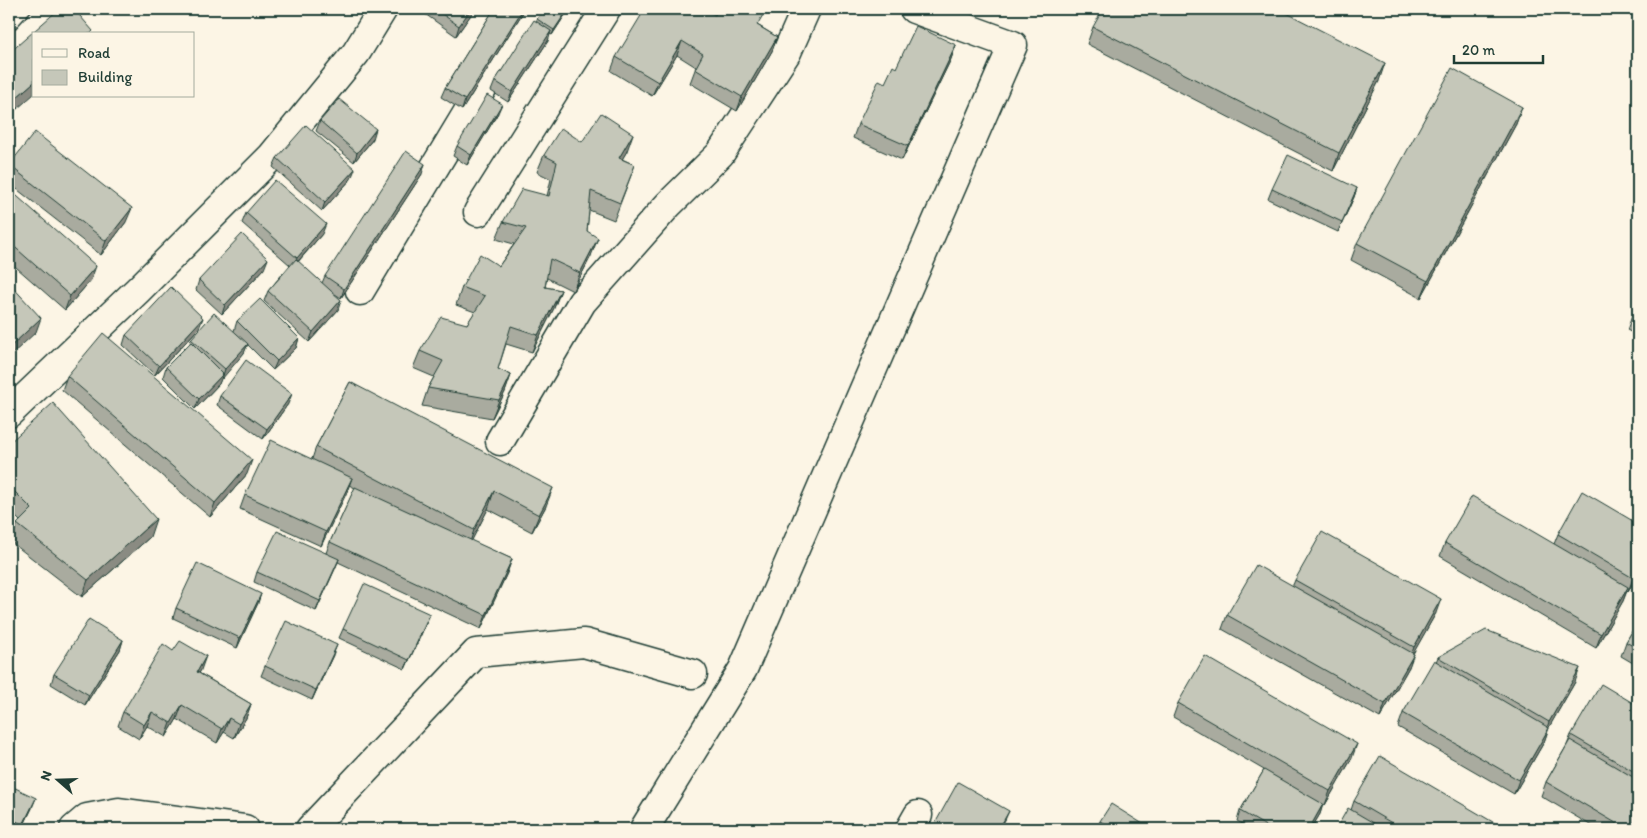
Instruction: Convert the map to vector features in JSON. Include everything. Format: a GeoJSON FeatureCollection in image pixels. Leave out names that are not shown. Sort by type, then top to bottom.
{"type":"FeatureCollection","features":[{"type":"Feature","properties":{"kind":"street"},"geometry":{"type":"LineString","coordinates":[[32,32],[53,9]]}},
{"type":"Feature","properties":{"kind":"street"},"geometry":{"type":"LineString","coordinates":[[9,413],[138,290],[271,158],[356,53],[383,9]]}},
{"type":"Feature","properties":{"kind":"street"},"geometry":{"type":"LineString","coordinates":[[360,291],[530,9]]}},
{"type":"Feature","properties":{"kind":"street"},"geometry":{"type":"LineString","coordinates":[[478,212],[606,9]]}},
{"type":"Feature","properties":{"kind":"street"},"geometry":{"type":"LineString","coordinates":[[500,441],[582,302],[668,205],[720,154],[787,52],[806,9]]}},
{"type":"Feature","properties":{"kind":"street"},"geometry":{"type":"LineString","coordinates":[[644,829],[743,669],[1013,45],[914,9]]}},
{"type":"Feature","properties":{"kind":"street"},"geometry":{"type":"LineString","coordinates":[[9,54],[32,32]]}},
{"type":"Feature","properties":{"kind":"street"},"geometry":{"type":"LineString","coordinates":[[310,829],[476,653],[584,643],[693,674]]}},
{"type":"Feature","properties":{"kind":"street"},"geometry":{"type":"LineString","coordinates":[[74,829],[87,818],[245,829]]}},
{"type":"Feature","properties":{"kind":"building"},"geometry":{"type":"Polygon","coordinates":[[[59,9],[74,9],[93,31],[92,32],[33,32],[59,9]]]}},
{"type":"Feature","properties":{"kind":"building"},"geometry":{"type":"Polygon","coordinates":[[[435,9],[471,9],[459,26],[435,9]]]}},
{"type":"Feature","properties":{"kind":"building"},"geometry":{"type":"Polygon","coordinates":[[[494,9],[523,9],[465,100],[445,88],[494,9]]]}},
{"type":"Feature","properties":{"kind":"building"},"geometry":{"type":"Polygon","coordinates":[[[544,9],[568,9],[554,30],[537,19],[544,9]]]}},
{"type":"Feature","properties":{"kind":"building"},"geometry":{"type":"Polygon","coordinates":[[[645,9],[704,9],[715,15],[719,9],[752,9],[763,15],[757,25],[777,37],[742,97],[695,69],[703,54],[682,41],[658,82],[616,57],[645,9]]]}},
{"type":"Feature","properties":{"kind":"building"},"geometry":{"type":"Polygon","coordinates":[[[1103,9],[1279,9],[1385,63],[1339,153],[1093,27],[1103,9]]]}},
{"type":"Feature","properties":{"kind":"building"},"geometry":{"type":"Polygon","coordinates":[[[534,20],[551,31],[512,92],[495,81],[534,20]]]}},
{"type":"Feature","properties":{"kind":"building"},"geometry":{"type":"Polygon","coordinates":[[[916,26],[956,45],[908,146],[858,124],[879,80],[885,83],[893,66],[896,68],[916,26]]]}},
{"type":"Feature","properties":{"kind":"building"},"geometry":{"type":"Polygon","coordinates":[[[32,33],[32,84],[9,104],[9,53],[32,33]]]}},
{"type":"Feature","properties":{"kind":"building"},"geometry":{"type":"Polygon","coordinates":[[[1452,68],[1522,107],[1428,281],[1357,243],[1452,68]]]}},
{"type":"Feature","properties":{"kind":"building"},"geometry":{"type":"Polygon","coordinates":[[[487,95],[502,104],[471,155],[457,146],[487,95]]]}},
{"type":"Feature","properties":{"kind":"building"},"geometry":{"type":"Polygon","coordinates":[[[339,99],[376,129],[357,153],[320,121],[339,99]]]}},
{"type":"Feature","properties":{"kind":"building"},"geometry":{"type":"Polygon","coordinates":[[[601,113],[633,134],[619,158],[635,165],[620,203],[591,191],[587,231],[598,238],[580,273],[550,259],[545,287],[561,290],[538,335],[511,326],[498,369],[511,375],[499,400],[428,388],[443,361],[420,351],[441,317],[467,324],[485,296],[462,287],[480,254],[499,266],[526,228],[503,222],[522,189],[549,196],[557,162],[544,155],[561,128],[582,142],[601,113]]]}},
{"type":"Feature","properties":{"kind":"building"},"geometry":{"type":"Polygon","coordinates":[[[306,125],[355,169],[325,202],[277,158],[306,125]]]}},
{"type":"Feature","properties":{"kind":"building"},"geometry":{"type":"Polygon","coordinates":[[[35,132],[132,208],[106,241],[9,165],[35,132]]]}},
{"type":"Feature","properties":{"kind":"building"},"geometry":{"type":"Polygon","coordinates":[[[406,151],[425,164],[344,289],[325,276],[406,151]]]}},
{"type":"Feature","properties":{"kind":"building"},"geometry":{"type":"Polygon","coordinates":[[[1288,155],[1357,188],[1342,222],[1272,189],[1288,155]]]}},
{"type":"Feature","properties":{"kind":"building"},"geometry":{"type":"Polygon","coordinates":[[[275,180],[326,224],[297,258],[246,213],[275,180]]]}},
{"type":"Feature","properties":{"kind":"building"},"geometry":{"type":"Polygon","coordinates":[[[9,189],[96,266],[70,296],[9,242],[9,189]]]}},
{"type":"Feature","properties":{"kind":"building"},"geometry":{"type":"Polygon","coordinates":[[[242,234],[268,259],[225,305],[199,280],[242,234]]]}},
{"type":"Feature","properties":{"kind":"building"},"geometry":{"type":"Polygon","coordinates":[[[296,259],[341,300],[313,332],[268,291],[296,259]]]}},
{"type":"Feature","properties":{"kind":"building"},"geometry":{"type":"Polygon","coordinates":[[[9,283],[41,318],[9,348],[9,283]]]}},
{"type":"Feature","properties":{"kind":"building"},"geometry":{"type":"Polygon","coordinates":[[[171,287],[203,318],[159,366],[126,335],[171,287]]]}},
{"type":"Feature","properties":{"kind":"building"},"geometry":{"type":"Polygon","coordinates":[[[260,299],[299,338],[277,361],[237,321],[260,299]]]}},
{"type":"Feature","properties":{"kind":"building"},"geometry":{"type":"Polygon","coordinates":[[[1638,304],[1638,319],[1632,316],[1638,304]]]}},
{"type":"Feature","properties":{"kind":"building"},"geometry":{"type":"Polygon","coordinates":[[[214,313],[248,344],[225,369],[191,339],[214,313]]]}},
{"type":"Feature","properties":{"kind":"building"},"geometry":{"type":"Polygon","coordinates":[[[103,333],[252,460],[215,503],[67,376],[103,333]]]}},
{"type":"Feature","properties":{"kind":"building"},"geometry":{"type":"Polygon","coordinates":[[[191,342],[223,374],[199,399],[166,367],[191,342]]]}},
{"type":"Feature","properties":{"kind":"building"},"geometry":{"type":"Polygon","coordinates":[[[246,360],[292,394],[267,429],[220,396],[246,360]]]}},
{"type":"Feature","properties":{"kind":"building"},"geometry":{"type":"Polygon","coordinates":[[[350,382],[553,488],[539,515],[494,491],[474,530],[316,447],[350,382]]]}},
{"type":"Feature","properties":{"kind":"building"},"geometry":{"type":"Polygon","coordinates":[[[53,403],[156,519],[88,580],[17,524],[32,509],[9,486],[9,443],[53,403]]]}},
{"type":"Feature","properties":{"kind":"building"},"geometry":{"type":"Polygon","coordinates":[[[271,440],[352,478],[326,532],[245,495],[271,440]]]}},
{"type":"Feature","properties":{"kind":"building"},"geometry":{"type":"Polygon","coordinates":[[[355,487],[512,559],[486,615],[330,542],[355,487]]]}},
{"type":"Feature","properties":{"kind":"building"},"geometry":{"type":"Polygon","coordinates":[[[1582,491],[1638,524],[1638,569],[1633,578],[1558,534],[1582,491]]]}},
{"type":"Feature","properties":{"kind":"building"},"geometry":{"type":"Polygon","coordinates":[[[1472,496],[1628,587],[1601,634],[1445,543],[1472,496]]]}},
{"type":"Feature","properties":{"kind":"building"},"geometry":{"type":"Polygon","coordinates":[[[277,531],[339,559],[320,601],[257,572],[277,531]]]}},
{"type":"Feature","properties":{"kind":"building"},"geometry":{"type":"Polygon","coordinates":[[[1322,532],[1441,599],[1414,647],[1295,580],[1322,532]]]}},
{"type":"Feature","properties":{"kind":"building"},"geometry":{"type":"Polygon","coordinates":[[[197,563],[261,594],[240,638],[176,608],[197,563]]]}},
{"type":"Feature","properties":{"kind":"building"},"geometry":{"type":"Polygon","coordinates":[[[1256,565],[1414,654],[1385,704],[1227,615],[1256,565]]]}},
{"type":"Feature","properties":{"kind":"building"},"geometry":{"type":"Polygon","coordinates":[[[364,584],[430,614],[409,660],[343,629],[364,584]]]}},
{"type":"Feature","properties":{"kind":"building"},"geometry":{"type":"Polygon","coordinates":[[[89,619],[123,640],[89,695],[54,674],[89,619]]]}},
{"type":"Feature","properties":{"kind":"building"},"geometry":{"type":"Polygon","coordinates":[[[286,621],[337,645],[316,690],[265,666],[286,621]]]}},
{"type":"Feature","properties":{"kind":"building"},"geometry":{"type":"Polygon","coordinates":[[[1638,621],[1638,649],[1626,642],[1638,621]]]}},
{"type":"Feature","properties":{"kind":"building"},"geometry":{"type":"Polygon","coordinates":[[[1486,630],[1580,668],[1549,722],[1438,657],[1486,630]]]}},
{"type":"Feature","properties":{"kind":"building"},"geometry":{"type":"Polygon","coordinates":[[[180,641],[206,656],[197,672],[251,704],[239,724],[229,718],[222,729],[182,705],[171,723],[152,712],[144,725],[123,712],[163,644],[173,651],[180,641]]]}},
{"type":"Feature","properties":{"kind":"building"},"geometry":{"type":"Polygon","coordinates":[[[1205,656],[1357,744],[1330,791],[1178,703],[1205,656]]]}},
{"type":"Feature","properties":{"kind":"building"},"geometry":{"type":"Polygon","coordinates":[[[1434,660],[1549,728],[1519,780],[1403,713],[1434,660]]]}},
{"type":"Feature","properties":{"kind":"building"},"geometry":{"type":"Polygon","coordinates":[[[1601,684],[1638,706],[1638,774],[1571,735],[1601,684]]]}},
{"type":"Feature","properties":{"kind":"building"},"geometry":{"type":"Polygon","coordinates":[[[1570,740],[1638,780],[1638,829],[1626,829],[1546,782],[1570,740]]]}},
{"type":"Feature","properties":{"kind":"building"},"geometry":{"type":"Polygon","coordinates":[[[1380,756],[1498,825],[1496,829],[1402,829],[1354,801],[1380,756]]]}},
{"type":"Feature","properties":{"kind":"building"},"geometry":{"type":"Polygon","coordinates":[[[1264,770],[1323,804],[1309,829],[1271,829],[1240,811],[1264,770]]]}},
{"type":"Feature","properties":{"kind":"building"},"geometry":{"type":"Polygon","coordinates":[[[958,782],[1009,811],[999,829],[932,829],[958,782]]]}},
{"type":"Feature","properties":{"kind":"building"},"geometry":{"type":"Polygon","coordinates":[[[9,785],[36,798],[23,825],[9,817],[9,785]]]}},
{"type":"Feature","properties":{"kind":"building"},"geometry":{"type":"Polygon","coordinates":[[[1111,804],[1151,829],[1113,829],[1100,821],[1111,804]]]}},
{"type":"Feature","properties":{"kind":"building"},"geometry":{"type":"Polygon","coordinates":[[[1348,808],[1384,829],[1336,829],[1348,808]]]}}]}
